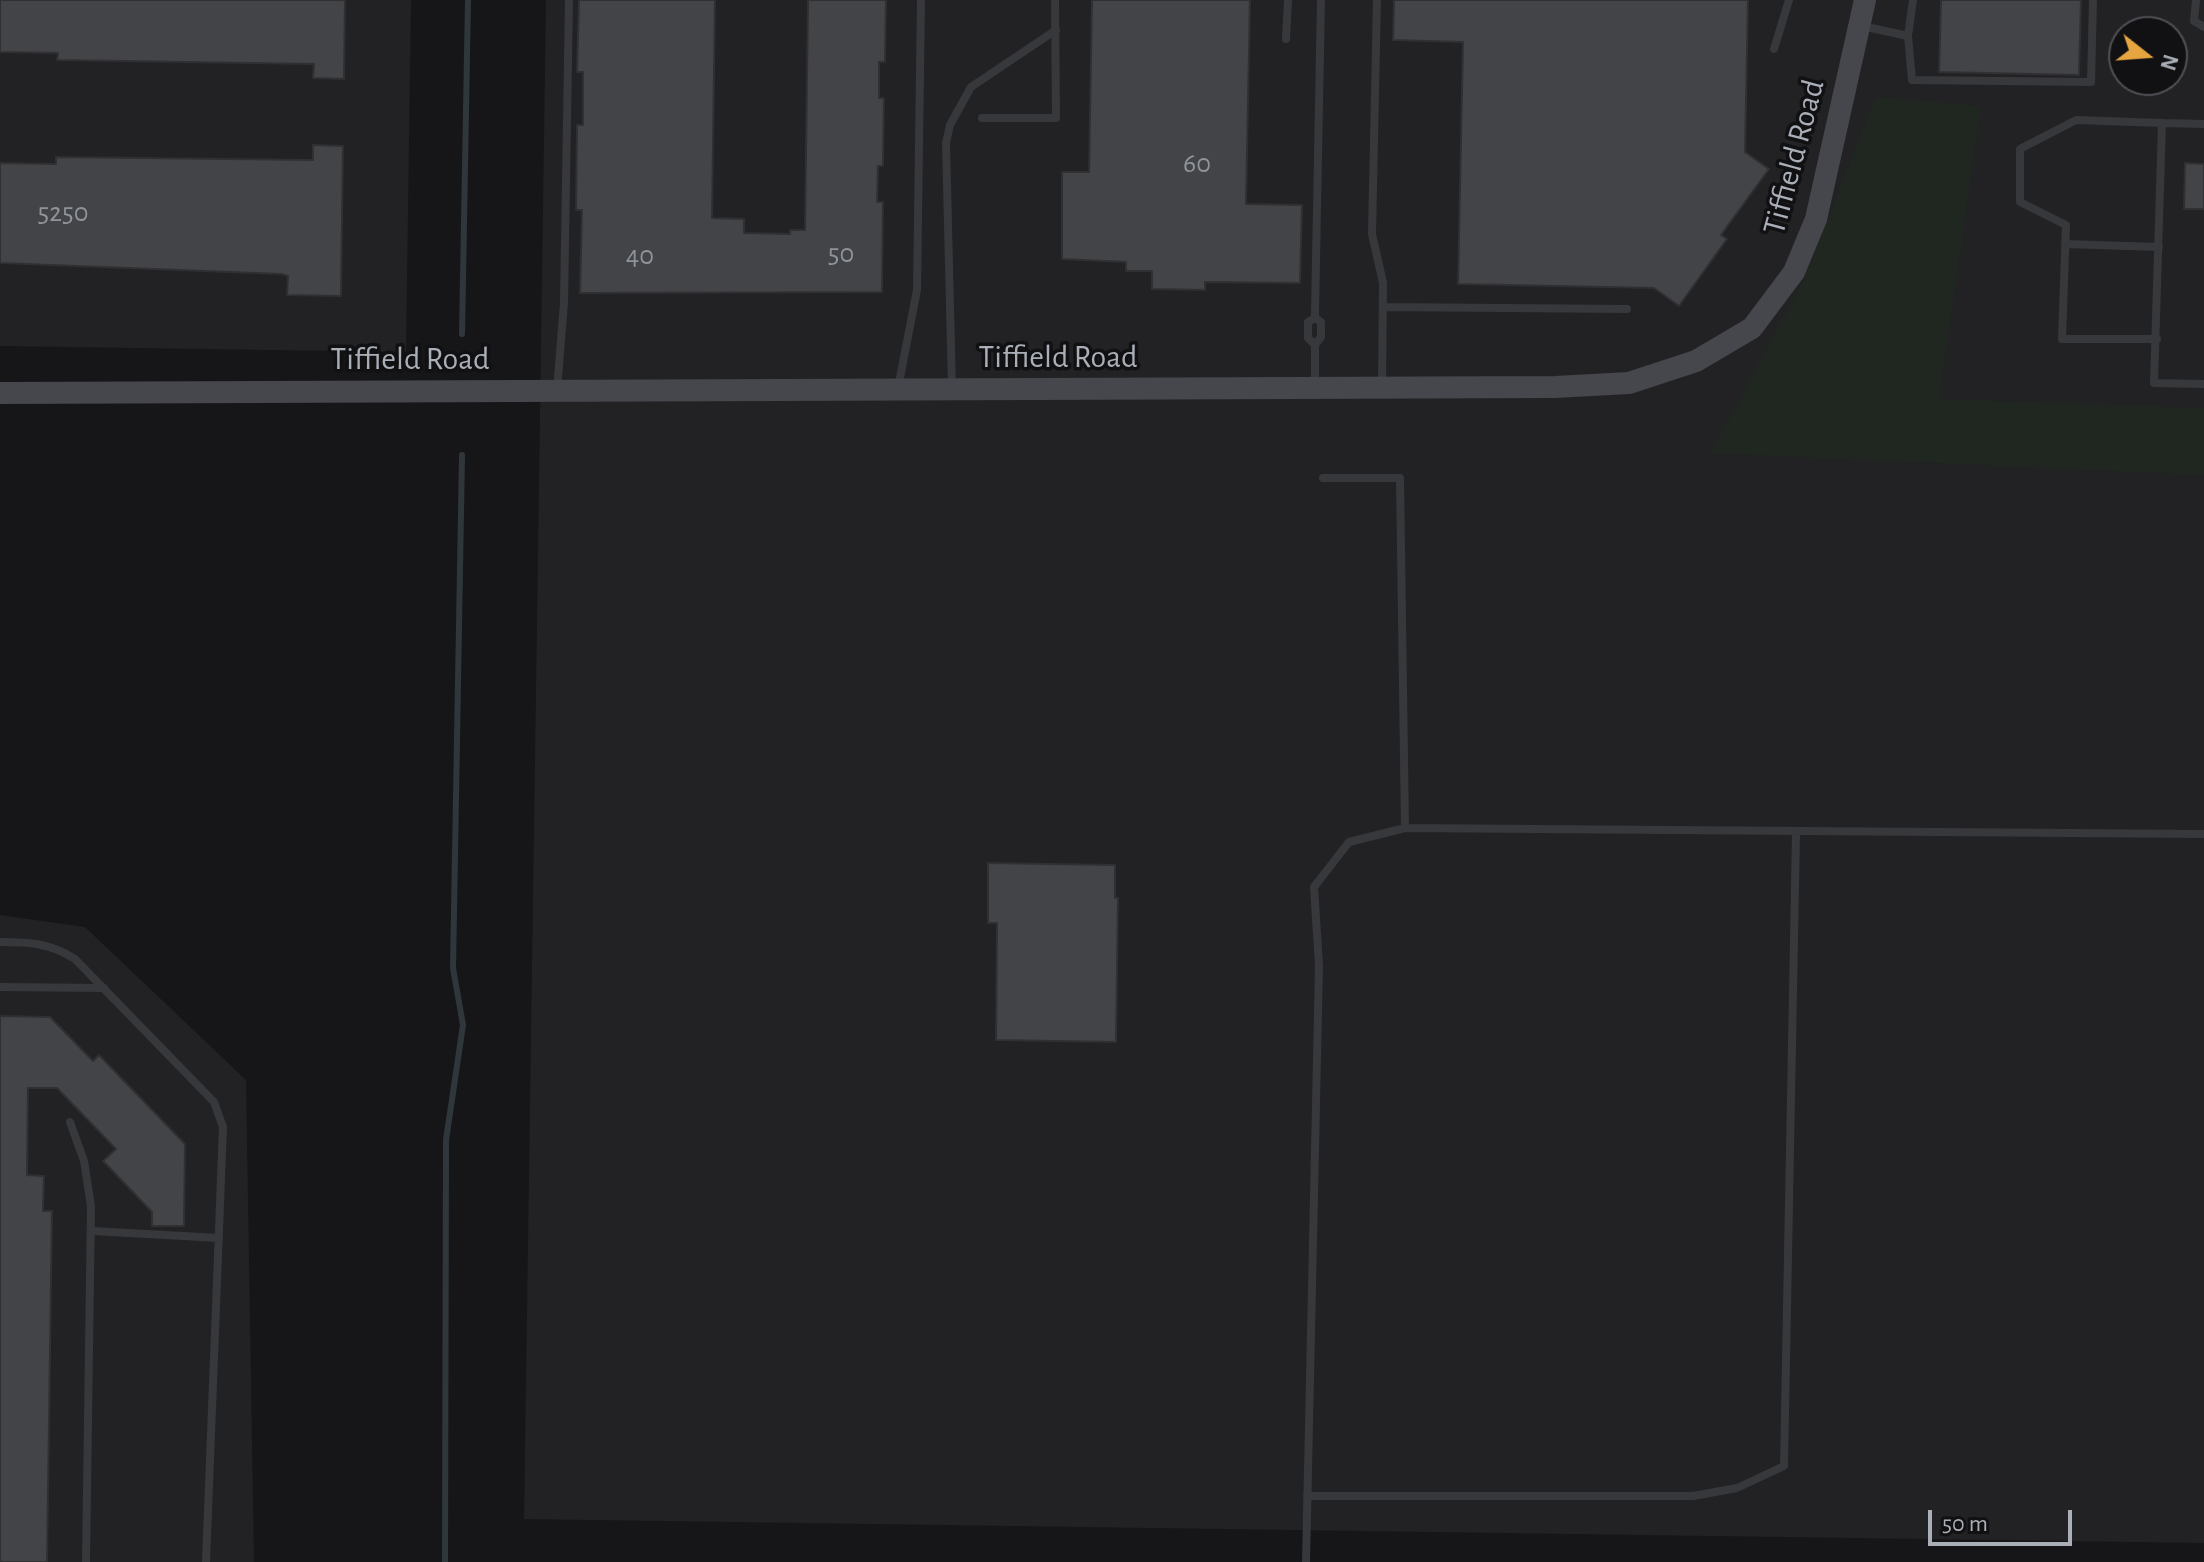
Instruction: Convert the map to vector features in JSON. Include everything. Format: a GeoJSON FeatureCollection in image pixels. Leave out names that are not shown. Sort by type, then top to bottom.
{"type":"FeatureCollection","features":[{"type":"Feature","properties":{"kind":"street","name":"Tiffield Road"},"geometry":{"type":"LineString","coordinates":[[0,393],[1382,388],[1629,383],[1696,361],[1752,328],[1794,272],[1816,219],[1865,0]]}},
{"type":"Feature","properties":{"kind":"lane"},"geometry":{"type":"LineString","coordinates":[[556,390],[564,303],[569,0]]}},
{"type":"Feature","properties":{"kind":"lane"},"geometry":{"type":"LineString","coordinates":[[898,389],[917,290],[921,0]]}},
{"type":"Feature","properties":{"kind":"lane"},"geometry":{"type":"LineString","coordinates":[[982,118],[1056,118],[1055,0]]}},
{"type":"Feature","properties":{"kind":"lane"},"geometry":{"type":"LineString","coordinates":[[1286,39],[1288,0]]}},
{"type":"Feature","properties":{"kind":"lane"},"geometry":{"type":"LineString","coordinates":[[1315,388],[1315,345],[1308,338],[1308,322],[1315,318],[1321,0]]}},
{"type":"Feature","properties":{"kind":"lane"},"geometry":{"type":"LineString","coordinates":[[1377,0],[1372,234],[1383,283],[1382,388]]}},
{"type":"Feature","properties":{"kind":"lane"},"geometry":{"type":"LineString","coordinates":[[1774,49],[1789,0]]}},
{"type":"Feature","properties":{"kind":"lane"},"geometry":{"type":"LineString","coordinates":[[1913,0],[1908,36],[1912,80],[2091,82],[2093,0]]}},
{"type":"Feature","properties":{"kind":"lane"},"geometry":{"type":"LineString","coordinates":[[2196,0],[2194,21],[2204,27]]}},
{"type":"Feature","properties":{"kind":"lane"},"geometry":{"type":"LineString","coordinates":[[1860,26],[1908,36]]}},
{"type":"Feature","properties":{"kind":"lane"},"geometry":{"type":"LineString","coordinates":[[952,389],[946,143],[950,125],[971,87],[1056,30]]}},
{"type":"Feature","properties":{"kind":"lane"},"geometry":{"type":"LineString","coordinates":[[2157,339],[2062,339],[2066,225],[2020,202],[2020,149],[2076,120],[2204,124]]}},
{"type":"Feature","properties":{"kind":"lane"},"geometry":{"type":"LineString","coordinates":[[2162,123],[2154,383],[2204,384]]}},
{"type":"Feature","properties":{"kind":"lane"},"geometry":{"type":"LineString","coordinates":[[2065,244],[2159,247]]}},
{"type":"Feature","properties":{"kind":"lane"},"geometry":{"type":"LineString","coordinates":[[1383,307],[1627,309]]}},
{"type":"Feature","properties":{"kind":"lane"},"geometry":{"type":"LineString","coordinates":[[1323,478],[1400,478],[1405,828]]}},
{"type":"Feature","properties":{"kind":"lane"},"geometry":{"type":"LineString","coordinates":[[1306,1562],[1319,966],[1314,887],[1349,842],[1405,828],[2204,834]]}},
{"type":"Feature","properties":{"kind":"lane"},"geometry":{"type":"LineString","coordinates":[[1307,1496],[1693,1496],[1737,1488],[1784,1466],[1796,833]]}},
{"type":"Feature","properties":{"kind":"lane"},"geometry":{"type":"LineString","coordinates":[[0,942],[56,947],[105,988],[214,1102],[220,1114],[223,1127],[206,1562]]}},
{"type":"Feature","properties":{"kind":"lane"},"geometry":{"type":"LineString","coordinates":[[0,987],[105,988]]}},
{"type":"Feature","properties":{"kind":"lane"},"geometry":{"type":"LineString","coordinates":[[70,1122],[84,1161],[92,1231],[86,1562]]}},
{"type":"Feature","properties":{"kind":"lane"},"geometry":{"type":"LineString","coordinates":[[92,1231],[219,1238]]}},
{"type":"Feature","properties":{"kind":"shaded area"},"geometry":{"type":"Polygon","coordinates":[[[0,0],[411,0],[406,352],[0,346],[0,0]]]}},
{"type":"Feature","properties":{"kind":"shaded area"},"geometry":{"type":"Polygon","coordinates":[[[546,0],[2204,0],[2204,1543],[524,1519],[546,0]]]}},
{"type":"Feature","properties":{"kind":"shaded area"},"geometry":{"type":"Polygon","coordinates":[[[1876,97],[1981,106],[1939,399],[2204,408],[2204,475],[1711,453],[1805,278],[1876,97]]]}},
{"type":"Feature","properties":{"kind":"shaded area"},"geometry":{"type":"Polygon","coordinates":[[[0,915],[85,927],[246,1080],[254,1562],[0,1562],[0,915]]]}},
{"type":"Feature","properties":{"kind":"building"},"geometry":{"type":"Polygon","coordinates":[[[0,0],[345,0],[344,79],[313,78],[314,64],[57,60],[58,53],[0,52],[0,0]]]}},
{"type":"Feature","properties":{"kind":"building"},"geometry":{"type":"Polygon","coordinates":[[[579,0],[715,0],[712,218],[744,219],[744,233],[790,234],[790,230],[805,230],[808,0],[886,0],[885,62],[879,62],[879,98],[884,98],[883,166],[878,166],[877,202],[883,202],[882,292],[580,293],[582,210],[576,210],[577,125],[583,125],[583,72],[577,72],[579,0]]]}},
{"type":"Feature","properties":{"kind":"building"},"geometry":{"type":"Polygon","coordinates":[[[1092,0],[1250,0],[1246,204],[1302,205],[1300,283],[1205,282],[1205,290],[1152,289],[1152,271],[1126,271],[1126,262],[1062,259],[1062,172],[1089,172],[1092,0]]]}},
{"type":"Feature","properties":{"kind":"building"},"geometry":{"type":"Polygon","coordinates":[[[1394,0],[1748,0],[1745,152],[1769,169],[1721,235],[1727,239],[1679,306],[1654,288],[1458,284],[1463,42],[1393,40],[1394,0]]]}},
{"type":"Feature","properties":{"kind":"building"},"geometry":{"type":"Polygon","coordinates":[[[1941,0],[2081,0],[2079,75],[1939,72],[1941,0]]]}},
{"type":"Feature","properties":{"kind":"building"},"geometry":{"type":"Polygon","coordinates":[[[313,145],[343,146],[341,296],[287,295],[288,276],[281,274],[0,263],[0,163],[56,164],[56,157],[313,160],[313,145]]]}},
{"type":"Feature","properties":{"kind":"building"},"geometry":{"type":"Polygon","coordinates":[[[2185,163],[2204,164],[2204,209],[2184,209],[2185,163]]]}},
{"type":"Feature","properties":{"kind":"building"},"geometry":{"type":"Polygon","coordinates":[[[988,863],[1115,865],[1115,898],[1118,898],[1116,1042],[996,1040],[997,923],[988,923],[988,863]]]}},
{"type":"Feature","properties":{"kind":"building"},"geometry":{"type":"Polygon","coordinates":[[[0,1016],[50,1017],[93,1061],[99,1055],[185,1144],[184,1226],[152,1226],[152,1212],[103,1161],[116,1149],[57,1088],[28,1088],[27,1175],[44,1176],[43,1211],[52,1211],[47,1562],[0,1562],[0,1016]]]}},
{"type":"Feature","properties":{"kind":"waterway"},"geometry":{"type":"LineString","coordinates":[[462,334],[468,0]]}},
{"type":"Feature","properties":{"kind":"waterway"},"geometry":{"type":"LineString","coordinates":[[445,1562],[446,1140],[463,1025],[453,968],[462,455]]}}]}
